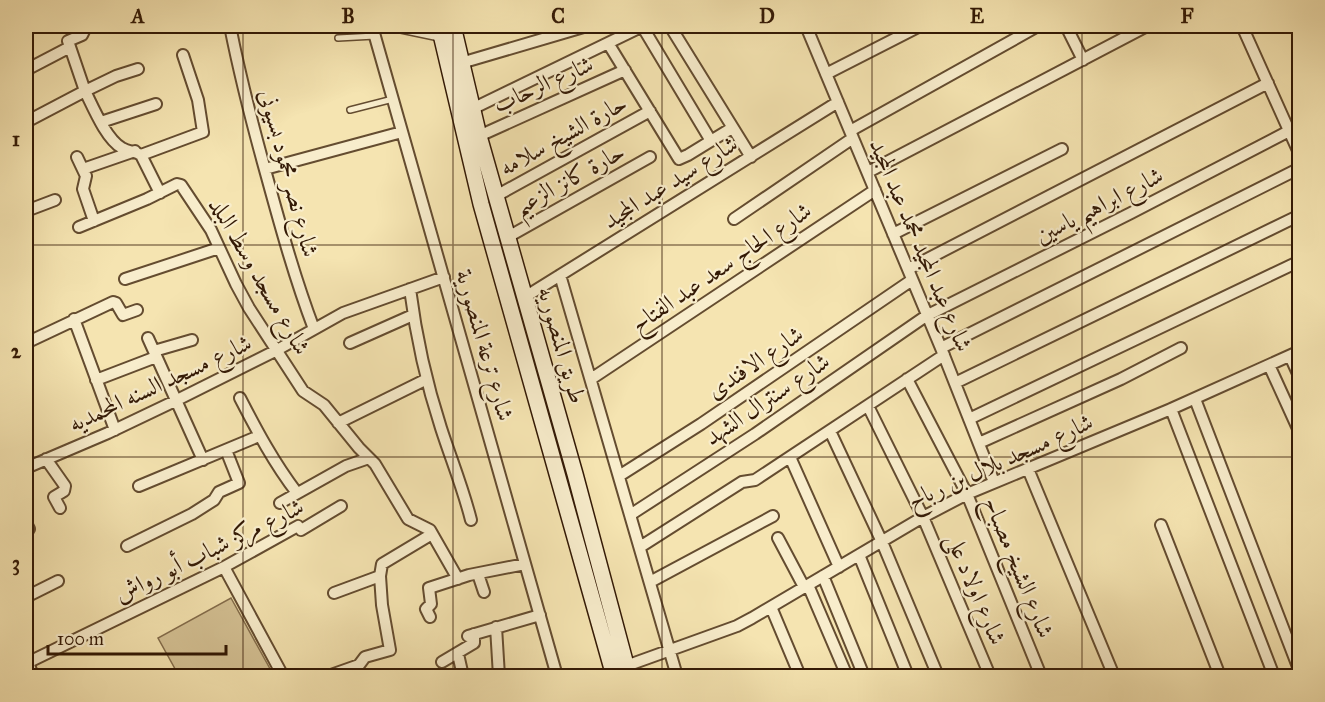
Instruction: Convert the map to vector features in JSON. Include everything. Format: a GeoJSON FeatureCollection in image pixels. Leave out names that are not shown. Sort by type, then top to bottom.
{"type":"FeatureCollection","features":[{"type":"Feature","properties":{"kind":"main road","name":"طريق المنصوريه"},"geometry":{"type":"LineString","coordinates":[[444,29],[461,63],[479,136],[575,474],[627,671]]}},
{"type":"Feature","properties":{"kind":"main road","name":"طريق المنصوريه"},"geometry":{"type":"LineString","coordinates":[[444,29],[481,204],[614,676]]}},
{"type":"Feature","properties":{"kind":"main road"},"geometry":{"type":"LineString","coordinates":[[558,478],[575,474]]}},
{"type":"Feature","properties":{"kind":"street"},"geometry":{"type":"LineString","coordinates":[[79,227],[160,193],[138,153],[122,149],[109,135],[85,91],[68,41],[82,35],[84,31],[82,26]]}},
{"type":"Feature","properties":{"kind":"street","name":"شارع نصر محمود بسيونى"},"geometry":{"type":"LineString","coordinates":[[231,26],[265,169],[301,295],[314,329]]}},
{"type":"Feature","properties":{"kind":"street"},"geometry":{"type":"LineString","coordinates":[[399,26],[424,32],[444,29]]}},
{"type":"Feature","properties":{"kind":"street"},"geometry":{"type":"LineString","coordinates":[[461,63],[587,26]]}},
{"type":"Feature","properties":{"kind":"street"},"geometry":{"type":"LineString","coordinates":[[472,110],[642,26],[711,141]]}},
{"type":"Feature","properties":{"kind":"street"},"geometry":{"type":"LineString","coordinates":[[670,26],[751,157]]}},
{"type":"Feature","properties":{"kind":"street","name":"شارع عبد المجيد محمد عبد المجيد"},"geometry":{"type":"LineString","coordinates":[[806,26],[943,352],[994,482]]}},
{"type":"Feature","properties":{"kind":"street"},"geometry":{"type":"LineString","coordinates":[[826,74],[920,26]]}},
{"type":"Feature","properties":{"kind":"street"},"geometry":{"type":"LineString","coordinates":[[734,219],[852,135],[1038,26]]}},
{"type":"Feature","properties":{"kind":"street"},"geometry":{"type":"LineString","coordinates":[[1066,26],[1083,60]]}},
{"type":"Feature","properties":{"kind":"street"},"geometry":{"type":"LineString","coordinates":[[868,172],[1147,26]]}},
{"type":"Feature","properties":{"kind":"street"},"geometry":{"type":"LineString","coordinates":[[1242,26],[1299,155]]}},
{"type":"Feature","properties":{"kind":"street","name":"شارع ترعة المنصورية"},"geometry":{"type":"LineString","coordinates":[[374,31],[557,676]]}},
{"type":"Feature","properties":{"kind":"street"},"geometry":{"type":"LineString","coordinates":[[608,42],[679,159],[732,128]]}},
{"type":"Feature","properties":{"kind":"street"},"geometry":{"type":"LineString","coordinates":[[26,70],[70,48]]}},
{"type":"Feature","properties":{"kind":"street"},"geometry":{"type":"LineString","coordinates":[[83,170],[203,132],[198,100],[183,56]]}},
{"type":"Feature","properties":{"kind":"street"},"geometry":{"type":"LineString","coordinates":[[26,122],[116,76],[138,69]]}},
{"type":"Feature","properties":{"kind":"street","name":"شارع الرحاب"},"geometry":{"type":"LineString","coordinates":[[479,136],[625,70]]}},
{"type":"Feature","properties":{"kind":"street","name":"شارع الافندى"},"geometry":{"type":"LineString","coordinates":[[619,476],[701,424],[910,274],[1268,83]]}},
{"type":"Feature","properties":{"kind":"street","name":"شارع سيد عبد المجيد"},"geometry":{"type":"LineString","coordinates":[[525,297],[838,102]]}},
{"type":"Feature","properties":{"kind":"street"},"geometry":{"type":"LineString","coordinates":[[101,122],[156,104]]}},
{"type":"Feature","properties":{"kind":"street","name":"حارة الشيخ سلامه"},"geometry":{"type":"LineString","coordinates":[[496,196],[650,111]]}},
{"type":"Feature","properties":{"kind":"street","name":"شارع ابراهيم ياسين"},"geometry":{"type":"LineString","coordinates":[[926,316],[1289,131]]}},
{"type":"Feature","properties":{"kind":"street"},"geometry":{"type":"LineString","coordinates":[[265,169],[402,132]]}},
{"type":"Feature","properties":{"kind":"street"},"geometry":{"type":"LineString","coordinates":[[893,234],[1062,149]]}},
{"type":"Feature","properties":{"kind":"street"},"geometry":{"type":"LineString","coordinates":[[77,157],[86,178],[83,189],[94,221]]}},
{"type":"Feature","properties":{"kind":"street","name":"حارة كانز الزعيم"},"geometry":{"type":"LineString","coordinates":[[507,237],[650,157]]}},
{"type":"Feature","properties":{"kind":"street"},"geometry":{"type":"LineString","coordinates":[[640,547],[742,482],[755,480],[868,406],[943,352],[1299,168]]}},
{"type":"Feature","properties":{"kind":"street","name":"شارع مسجد وسط البلد"},"geometry":{"type":"LineString","coordinates":[[160,193],[177,184],[182,187],[211,230],[249,308],[303,391],[324,405],[375,464],[408,519],[425,527],[432,534],[458,579]]}},
{"type":"Feature","properties":{"kind":"street","name":"شارع الحاج سعد عبد الفتاح"},"geometry":{"type":"LineString","coordinates":[[591,379],[875,190]]}},
{"type":"Feature","properties":{"kind":"street"},"geometry":{"type":"LineString","coordinates":[[26,211],[55,200]]}},
{"type":"Feature","properties":{"kind":"street"},"geometry":{"type":"LineString","coordinates":[[955,383],[1299,215]]}},
{"type":"Feature","properties":{"kind":"street"},"geometry":{"type":"LineString","coordinates":[[125,279],[219,248]]}},
{"type":"Feature","properties":{"kind":"street"},"geometry":{"type":"LineString","coordinates":[[969,419],[1299,261]]}},
{"type":"Feature","properties":{"kind":"street"},"geometry":{"type":"LineString","coordinates":[[560,275],[677,676]]}},
{"type":"Feature","properties":{"kind":"street","name":"شارع مسجد السنه المحمديه"},"geometry":{"type":"LineString","coordinates":[[26,468],[115,430],[278,350],[357,307],[444,277]]}},
{"type":"Feature","properties":{"kind":"street"},"geometry":{"type":"LineString","coordinates":[[410,289],[413,315],[427,379],[471,519]]}},
{"type":"Feature","properties":{"kind":"street"},"geometry":{"type":"LineString","coordinates":[[26,343],[113,302],[124,316],[137,310]]}},
{"type":"Feature","properties":{"kind":"street"},"geometry":{"type":"LineString","coordinates":[[350,343],[413,315]]}},
{"type":"Feature","properties":{"kind":"street","name":"شارع سنترال الشهد"},"geometry":{"type":"LineString","coordinates":[[630,515],[755,434],[926,316]]}},
{"type":"Feature","properties":{"kind":"street"},"geometry":{"type":"LineString","coordinates":[[74,320],[115,430]]}},
{"type":"Feature","properties":{"kind":"street"},"geometry":{"type":"LineString","coordinates":[[148,338],[203,460]]}},
{"type":"Feature","properties":{"kind":"street"},"geometry":{"type":"LineString","coordinates":[[96,380],[192,340]]}},
{"type":"Feature","properties":{"kind":"street"},"geometry":{"type":"LineString","coordinates":[[978,443],[1121,379],[1180,348]]}},
{"type":"Feature","properties":{"kind":"street"},"geometry":{"type":"LineString","coordinates":[[1295,353],[1299,378]]}},
{"type":"Feature","properties":{"kind":"street","name":"شارع مسجد بلال بن رباح"},"geometry":{"type":"LineString","coordinates":[[627,671],[669,650],[736,626],[922,517],[967,494],[1196,399],[1295,353]]}},
{"type":"Feature","properties":{"kind":"street"},"geometry":{"type":"LineString","coordinates":[[1269,365],[1299,433]]}},
{"type":"Feature","properties":{"kind":"street"},"geometry":{"type":"LineString","coordinates":[[338,423],[427,379]]}},
{"type":"Feature","properties":{"kind":"street","name":"شارع الشيخ مصباح"},"geometry":{"type":"LineString","coordinates":[[907,379],[967,494],[1041,676]]}},
{"type":"Feature","properties":{"kind":"street"},"geometry":{"type":"LineString","coordinates":[[240,398],[259,436],[297,493]]}},
{"type":"Feature","properties":{"kind":"street"},"geometry":{"type":"LineString","coordinates":[[1196,399],[1299,672]]}},
{"type":"Feature","properties":{"kind":"street","name":"شارع اولاد على"},"geometry":{"type":"LineString","coordinates":[[868,406],[922,517],[990,676]]}},
{"type":"Feature","properties":{"kind":"street"},"geometry":{"type":"LineString","coordinates":[[1171,409],[1274,676]]}},
{"type":"Feature","properties":{"kind":"street"},"geometry":{"type":"LineString","coordinates":[[830,431],[882,542],[938,676]]}},
{"type":"Feature","properties":{"kind":"street"},"geometry":{"type":"LineString","coordinates":[[138,486],[259,436]]}},
{"type":"Feature","properties":{"kind":"street"},"geometry":{"type":"LineString","coordinates":[[127,546],[192,514],[214,500],[220,491],[239,484],[240,481],[226,450]]}},
{"type":"Feature","properties":{"kind":"street"},"geometry":{"type":"LineString","coordinates":[[790,457],[839,567]]}},
{"type":"Feature","properties":{"kind":"street"},"geometry":{"type":"LineString","coordinates":[[280,503],[346,466],[369,458]]}},
{"type":"Feature","properties":{"kind":"street"},"geometry":{"type":"LineString","coordinates":[[46,459],[65,486],[63,492],[54,497],[60,508]]}},
{"type":"Feature","properties":{"kind":"street"},"geometry":{"type":"LineString","coordinates":[[1028,469],[1114,676]]}},
{"type":"Feature","properties":{"kind":"street","name":"شارع مركز شباب أبو رواش"},"geometry":{"type":"LineString","coordinates":[[27,659],[224,567],[298,526],[301,530],[341,506]]}},
{"type":"Feature","properties":{"kind":"street"},"geometry":{"type":"LineString","coordinates":[[650,582],[773,516]]}},
{"type":"Feature","properties":{"kind":"street"},"geometry":{"type":"LineString","coordinates":[[1161,525],[1220,676]]}},
{"type":"Feature","properties":{"kind":"street"},"geometry":{"type":"LineString","coordinates":[[328,676],[358,665],[365,657],[390,650],[382,605],[380,576],[382,564],[432,534]]}},
{"type":"Feature","properties":{"kind":"street"},"geometry":{"type":"LineString","coordinates":[[778,538],[806,586],[847,676]]}},
{"type":"Feature","properties":{"kind":"street"},"geometry":{"type":"LineString","coordinates":[[859,555],[908,676]]}},
{"type":"Feature","properties":{"kind":"street"},"geometry":{"type":"LineString","coordinates":[[430,617],[426,609],[431,604],[429,588],[525,564]]}},
{"type":"Feature","properties":{"kind":"street"},"geometry":{"type":"LineString","coordinates":[[224,567],[283,676]]}},
{"type":"Feature","properties":{"kind":"street"},"geometry":{"type":"LineString","coordinates":[[478,574],[484,592]]}},
{"type":"Feature","properties":{"kind":"street"},"geometry":{"type":"LineString","coordinates":[[334,593],[380,576]]}},
{"type":"Feature","properties":{"kind":"street"},"geometry":{"type":"LineString","coordinates":[[823,576],[864,676]]}},
{"type":"Feature","properties":{"kind":"street"},"geometry":{"type":"LineString","coordinates":[[26,597],[58,582]]}},
{"type":"Feature","properties":{"kind":"street"},"geometry":{"type":"LineString","coordinates":[[771,607],[800,676]]}},
{"type":"Feature","properties":{"kind":"street"},"geometry":{"type":"LineString","coordinates":[[442,662],[475,642],[471,635],[540,615]]}},
{"type":"Feature","properties":{"kind":"street"},"geometry":{"type":"LineString","coordinates":[[496,627],[499,676]]}},
{"type":"Feature","properties":{"kind":"street"},"geometry":{"type":"LineString","coordinates":[[458,654],[463,676]]}},
{"type":"Feature","properties":{"kind":"street"},"geometry":{"type":"LineString","coordinates":[[27,659],[33,676]]}},
{"type":"Feature","properties":{"kind":"lane"},"geometry":{"type":"LineString","coordinates":[[338,38],[374,31]]}},
{"type":"Feature","properties":{"kind":"lane"},"geometry":{"type":"LineString","coordinates":[[350,110],[393,99]]}},
{"type":"Feature","properties":{"kind":"shaded area"},"geometry":{"type":"Polygon","coordinates":[[[231,598],[274,676],[179,676],[158,638],[231,598]]]}}]}
